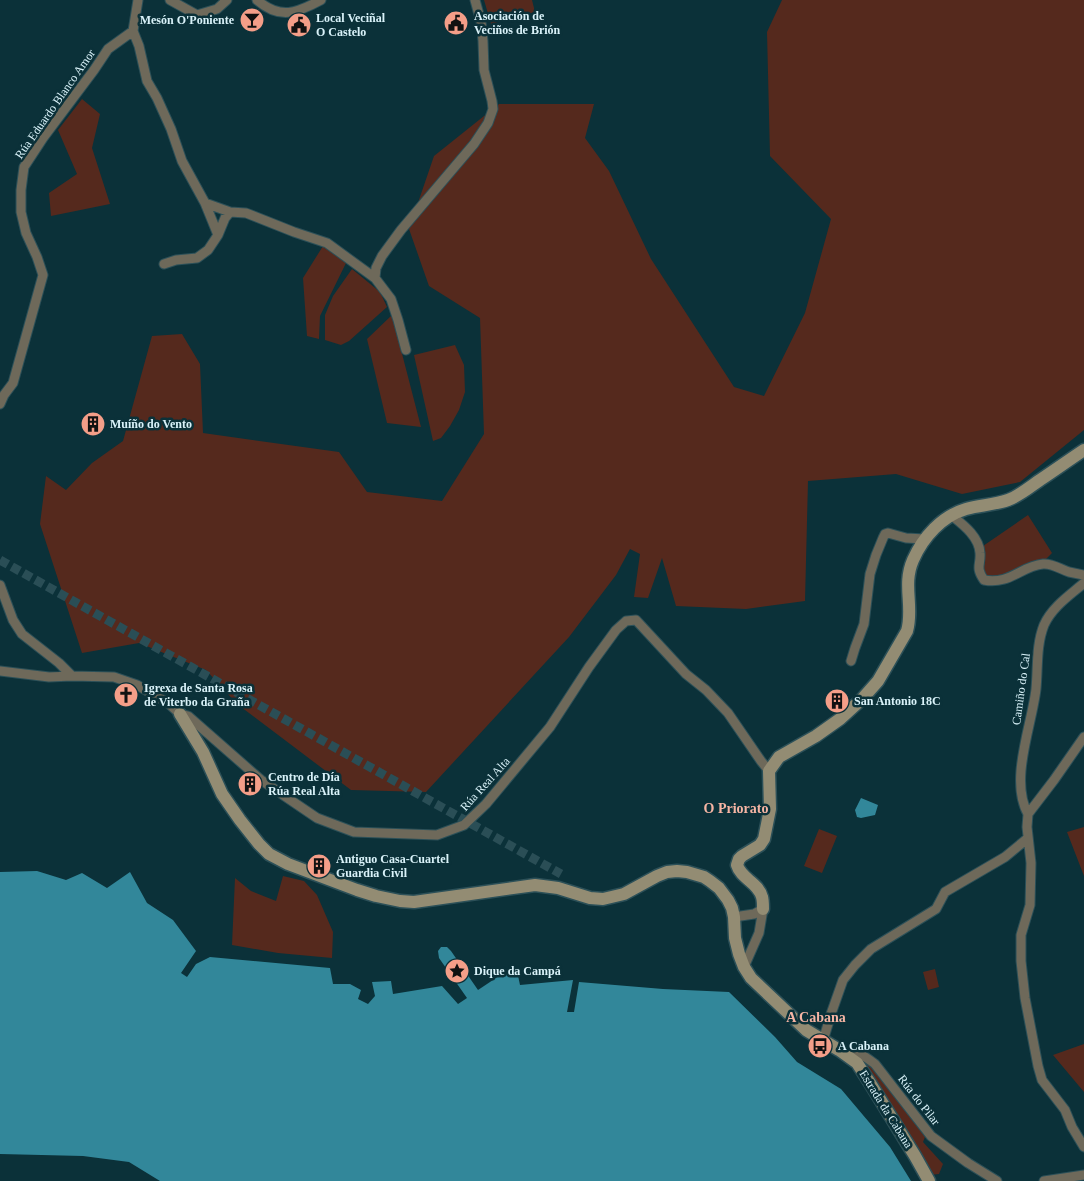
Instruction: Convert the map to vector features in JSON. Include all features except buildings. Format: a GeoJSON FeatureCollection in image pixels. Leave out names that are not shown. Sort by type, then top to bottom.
{"type":"FeatureCollection","features":[{"type":"Feature","properties":{"kind":"street"},"geometry":{"type":"LineString","coordinates":[[138,0],[133,31],[139,46],[147,81],[157,98],[171,129],[182,161],[205,203],[218,235]]}},
{"type":"Feature","properties":{"kind":"street"},"geometry":{"type":"LineString","coordinates":[[170,0],[197,15],[217,9],[227,0]]}},
{"type":"Feature","properties":{"kind":"street"},"geometry":{"type":"LineString","coordinates":[[257,0],[280,13],[295,12],[321,0]]}},
{"type":"Feature","properties":{"kind":"street"},"geometry":{"type":"LineString","coordinates":[[375,278],[376,268],[382,256],[401,230],[474,144],[488,123],[493,109],[484,70],[481,22],[476,0]]}},
{"type":"Feature","properties":{"kind":"street","name":"Rúa Eduardo Blanco Amor"},"geometry":{"type":"LineString","coordinates":[[0,404],[13,383],[43,275],[26,233],[21,212],[24,167],[108,49],[133,31]]}},
{"type":"Feature","properties":{"kind":"street"},"geometry":{"type":"LineString","coordinates":[[205,203],[230,212],[246,213],[327,243],[375,278],[391,299],[406,350]]}},
{"type":"Feature","properties":{"kind":"street"},"geometry":{"type":"LineString","coordinates":[[164,264],[176,260],[197,258],[208,250],[230,212]]}},
{"type":"Feature","properties":{"kind":"street"},"geometry":{"type":"LineString","coordinates":[[744,967],[759,933],[763,909],[760,892],[740,872],[737,865],[742,856],[760,845],[764,839],[770,815],[769,771],[779,756],[816,736],[840,719],[878,682],[909,626],[908,575],[912,561],[932,530],[951,515],[967,508],[986,506],[1008,500],[1029,488],[1084,450]]}},
{"type":"Feature","properties":{"kind":"street"},"geometry":{"type":"LineString","coordinates":[[951,515],[966,527],[978,544],[980,553],[979,569],[984,580],[1000,581],[1044,563],[1084,575]]}},
{"type":"Feature","properties":{"kind":"street"},"geometry":{"type":"LineString","coordinates":[[851,661],[864,624],[870,574],[883,538],[888,533],[906,538],[925,539]]}},
{"type":"Feature","properties":{"kind":"street","name":"Camiño do Cal"},"geometry":{"type":"LineString","coordinates":[[1084,583],[1062,602],[1044,624],[1037,666],[1036,689],[1021,771],[1024,808],[1028,814],[1031,863],[1030,905],[1021,935],[1021,961],[1025,998],[1042,1080],[1065,1110],[1072,1127],[1084,1147]]}},
{"type":"Feature","properties":{"kind":"street"},"geometry":{"type":"LineString","coordinates":[[0,585],[13,620],[22,634],[59,663],[72,676]]}},
{"type":"Feature","properties":{"kind":"street","name":"Rúa Real Alta"},"geometry":{"type":"LineString","coordinates":[[0,671],[49,677],[114,677],[137,685],[168,703],[180,714],[188,716],[261,780],[317,818],[354,832],[437,835],[464,825],[486,804],[550,727],[588,667],[616,630],[626,621],[636,620],[686,674],[706,690],[728,714],[769,771]]}},
{"type":"Feature","properties":{"kind":"street"},"geometry":{"type":"LineString","coordinates":[[180,714],[203,752],[222,794],[240,820],[263,849],[288,864],[357,890],[400,901],[414,902],[535,885],[558,888],[590,898],[603,899],[624,894],[662,873],[672,871],[696,874],[719,888],[732,908],[738,954],[744,967]]}},
{"type":"Feature","properties":{"kind":"street"},"geometry":{"type":"LineString","coordinates":[[1028,814],[1084,737]]}},
{"type":"Feature","properties":{"kind":"street"},"geometry":{"type":"LineString","coordinates":[[823,1041],[843,980],[871,949],[936,909],[945,892],[1005,858],[1028,838]]}},
{"type":"Feature","properties":{"kind":"street"},"geometry":{"type":"LineString","coordinates":[[734,917],[754,914],[763,909]]}},
{"type":"Feature","properties":{"kind":"street","name":"Estrada da Cabana"},"geometry":{"type":"LineString","coordinates":[[744,967],[756,983],[798,1024],[849,1056],[857,1064],[870,1082],[928,1181]]}},
{"type":"Feature","properties":{"kind":"street","name":"Rúa do Pilar"},"geometry":{"type":"LineString","coordinates":[[849,1056],[856,1053],[875,1064],[931,1136],[997,1181]]}},
{"type":"Feature","properties":{"kind":"street"},"geometry":{"type":"LineString","coordinates":[[1044,1181],[1084,1176]]}},
{"type":"Feature","properties":{"kind":"shaded area"},"geometry":{"type":"Polygon","coordinates":[[[484,0],[532,0],[535,12],[491,24],[484,0]]]}},
{"type":"Feature","properties":{"kind":"shaded area"},"geometry":{"type":"Polygon","coordinates":[[[782,0],[1084,0],[1084,430],[1020,482],[962,494],[896,474],[808,481],[805,601],[746,609],[676,606],[662,558],[648,598],[634,597],[640,554],[630,549],[616,575],[569,637],[426,792],[351,790],[237,704],[206,670],[139,643],[82,653],[40,524],[46,476],[66,490],[92,463],[123,441],[152,336],[182,334],[200,364],[203,433],[339,452],[367,492],[442,501],[484,434],[480,318],[429,286],[409,229],[434,156],[499,104],[594,104],[585,138],[609,171],[651,259],[734,387],[764,396],[805,313],[831,219],[770,156],[767,32],[782,0]]]}},
{"type":"Feature","properties":{"kind":"shaded area"},"geometry":{"type":"Polygon","coordinates":[[[82,99],[100,114],[92,148],[110,204],[51,216],[49,193],[77,174],[58,130],[82,99]]]}},
{"type":"Feature","properties":{"kind":"shaded area"},"geometry":{"type":"Polygon","coordinates":[[[323,246],[334,252],[346,263],[320,316],[319,339],[307,336],[303,278],[323,246]]]}},
{"type":"Feature","properties":{"kind":"shaded area"},"geometry":{"type":"Polygon","coordinates":[[[352,269],[380,292],[387,307],[349,341],[341,345],[325,340],[325,315],[333,296],[352,269]]]}},
{"type":"Feature","properties":{"kind":"shaded area"},"geometry":{"type":"Polygon","coordinates":[[[392,315],[421,427],[387,423],[367,339],[392,315]]]}},
{"type":"Feature","properties":{"kind":"shaded area"},"geometry":{"type":"Polygon","coordinates":[[[455,345],[464,365],[465,392],[459,410],[450,426],[441,438],[433,441],[414,355],[455,345]]]}},
{"type":"Feature","properties":{"kind":"shaded area"},"geometry":{"type":"Polygon","coordinates":[[[1028,515],[1052,553],[1042,563],[1001,578],[988,577],[983,573],[983,546],[1028,515]]]}},
{"type":"Feature","properties":{"kind":"shaded area"},"geometry":{"type":"Polygon","coordinates":[[[1084,827],[1084,876],[1067,832],[1084,827]]]}},
{"type":"Feature","properties":{"kind":"shaded area"},"geometry":{"type":"Polygon","coordinates":[[[819,829],[837,836],[822,873],[804,866],[819,829]]]}},
{"type":"Feature","properties":{"kind":"shaded area"},"geometry":{"type":"Polygon","coordinates":[[[283,876],[304,881],[317,895],[333,932],[332,958],[278,953],[232,945],[235,878],[251,891],[276,901],[283,876]]]}},
{"type":"Feature","properties":{"kind":"shaded area"},"geometry":{"type":"Polygon","coordinates":[[[935,969],[939,987],[928,990],[923,972],[935,969]]]}},
{"type":"Feature","properties":{"kind":"shaded area"},"geometry":{"type":"Polygon","coordinates":[[[1084,1044],[1084,1092],[1053,1055],[1084,1044]]]}},
{"type":"Feature","properties":{"kind":"shaded area"},"geometry":{"type":"Polygon","coordinates":[[[860,1057],[867,1061],[888,1086],[925,1137],[923,1142],[943,1164],[939,1174],[930,1175],[860,1057]]]}},
{"type":"Feature","properties":{"kind":"water"},"geometry":{"type":"Polygon","coordinates":[[[861,798],[878,805],[875,815],[857,817],[855,810],[861,798]]]}},
{"type":"Feature","properties":{"kind":"water"},"geometry":{"type":"Polygon","coordinates":[[[37,871],[66,880],[82,873],[107,888],[130,872],[147,903],[173,920],[196,951],[181,973],[187,977],[196,964],[210,957],[330,968],[333,984],[350,984],[361,990],[358,999],[368,1004],[375,996],[372,982],[391,981],[393,994],[442,986],[458,1004],[467,998],[439,958],[438,951],[441,947],[447,947],[478,990],[502,974],[517,971],[520,985],[573,980],[567,1012],[574,1012],[579,982],[729,992],[775,1037],[797,1062],[841,1089],[890,1147],[911,1181],[160,1181],[129,1162],[83,1156],[0,1154],[0,872],[37,871]]]}},
{"type":"Feature","properties":{"kind":"tunnel"},"geometry":{"type":"LineString","coordinates":[[0,560],[561,874]]}},
{"type":"Feature","properties":{"kind":"place","name":"Mesón O'Poniente"},"geometry":{"type":"Point","coordinates":[252,20]}},
{"type":"Feature","properties":{"kind":"place","name":"Asociación de Veciños de Brión"},"geometry":{"type":"Point","coordinates":[456,23]}},
{"type":"Feature","properties":{"kind":"place","name":"Local Veciñal O Castelo"},"geometry":{"type":"Point","coordinates":[299,25]}},
{"type":"Feature","properties":{"kind":"place","name":"Muíño do Vento"},"geometry":{"type":"Point","coordinates":[93,424]}},
{"type":"Feature","properties":{"kind":"place","name":"Igrexa de Santa Rosa de Viterbo da Graña"},"geometry":{"type":"Point","coordinates":[126,695]}},
{"type":"Feature","properties":{"kind":"place","name":"San Antonio 18C"},"geometry":{"type":"Point","coordinates":[837,701]}},
{"type":"Feature","properties":{"kind":"place","name":"Centro de Día Rúa Real Alta"},"geometry":{"type":"Point","coordinates":[250,784]}},
{"type":"Feature","properties":{"kind":"place","name":"Antiguo Casa-Cuartel Guardia Civil"},"geometry":{"type":"Point","coordinates":[319,866]}},
{"type":"Feature","properties":{"kind":"place","name":"Dique da Campá"},"geometry":{"type":"Point","coordinates":[457,971]}},
{"type":"Feature","properties":{"kind":"place","name":"A Cabana"},"geometry":{"type":"Point","coordinates":[820,1046]}},
{"type":"Feature","properties":{"kind":"district","name":"O Priorato"},"geometry":{"type":"Point","coordinates":[736,808]}},
{"type":"Feature","properties":{"kind":"district","name":"A Cabana"},"geometry":{"type":"Point","coordinates":[816,1017]}}]}
